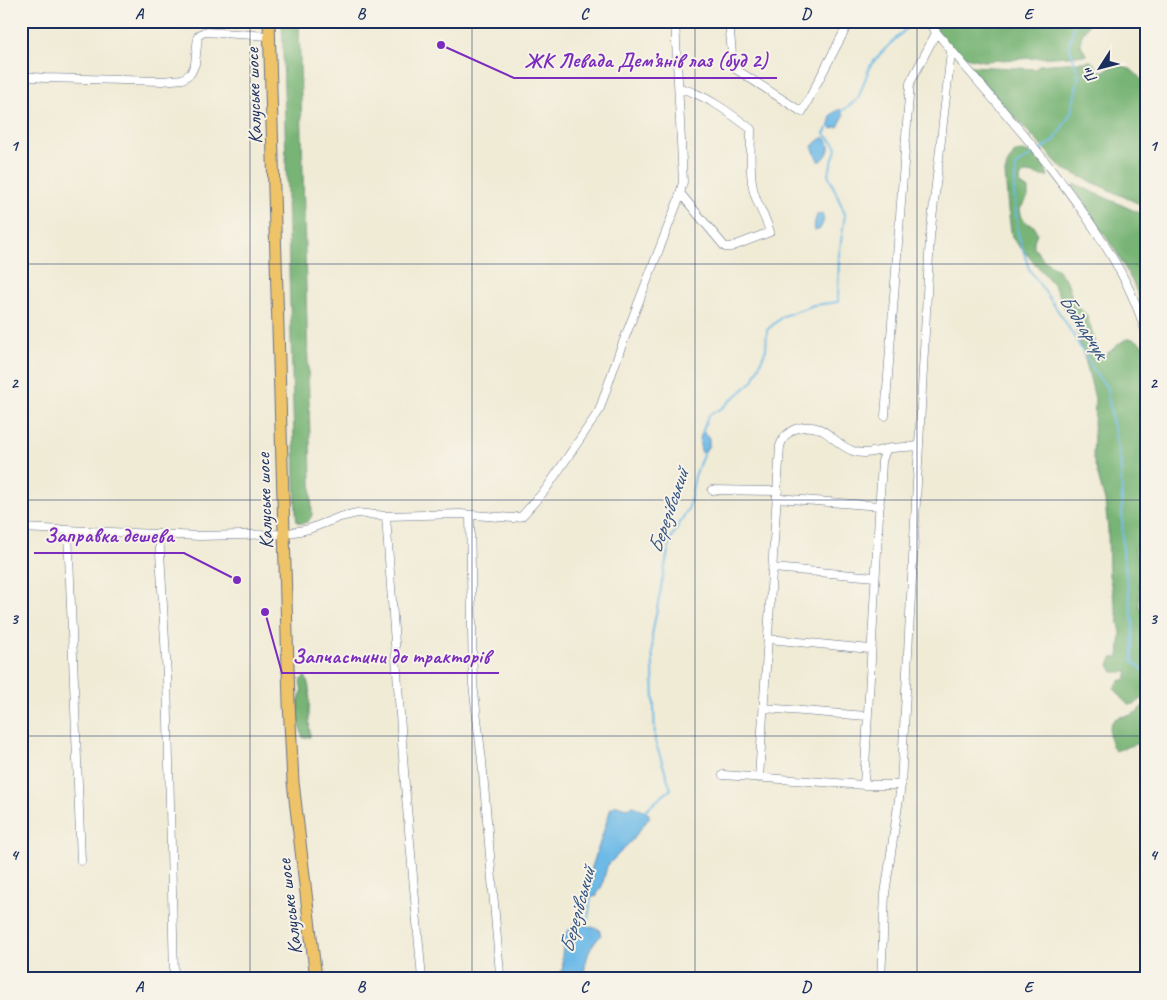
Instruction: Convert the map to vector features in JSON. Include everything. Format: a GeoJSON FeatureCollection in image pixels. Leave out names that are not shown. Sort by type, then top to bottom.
{"type":"FeatureCollection","features":[{"type":"Feature","properties":{"kind":"main road","name":"Калуське шосе"},"geometry":{"type":"LineString","coordinates":[[269,21],[288,693],[293,782],[316,979]]}},
{"type":"Feature","properties":{"kind":"street"},"geometry":{"type":"LineString","coordinates":[[21,528],[200,536],[284,534],[309,530],[340,517],[357,513],[386,516],[470,515],[514,518],[522,516],[546,489],[599,411],[620,350],[678,201],[683,182],[675,21]]}},
{"type":"Feature","properties":{"kind":"street"},"geometry":{"type":"LineString","coordinates":[[729,21],[733,66],[736,70],[802,112],[851,21]]}},
{"type":"Feature","properties":{"kind":"street"},"geometry":{"type":"LineString","coordinates":[[927,21],[951,52],[1060,178],[1106,246],[1128,285],[1146,332]]}},
{"type":"Feature","properties":{"kind":"street"},"geometry":{"type":"LineString","coordinates":[[21,76],[152,81],[182,79],[191,73],[195,64],[198,36],[204,32],[270,36]]}},
{"type":"Feature","properties":{"kind":"street"},"geometry":{"type":"LineString","coordinates":[[885,416],[910,83],[936,33]]}},
{"type":"Feature","properties":{"kind":"street"},"geometry":{"type":"LineString","coordinates":[[882,979],[884,894],[901,785],[930,237],[951,52]]}},
{"type":"Feature","properties":{"kind":"street"},"geometry":{"type":"LineString","coordinates":[[679,88],[690,90],[731,113],[751,129],[753,187],[770,232],[731,247],[725,247],[680,193]]}},
{"type":"Feature","properties":{"kind":"street"},"geometry":{"type":"LineString","coordinates":[[759,778],[774,568],[780,446],[783,439],[789,432],[796,429],[814,426],[826,431],[854,451],[874,453],[919,446]]}},
{"type":"Feature","properties":{"kind":"street"},"geometry":{"type":"LineString","coordinates":[[864,785],[870,649],[882,461],[886,450]]}},
{"type":"Feature","properties":{"kind":"street"},"geometry":{"type":"LineString","coordinates":[[712,490],[880,506]]}},
{"type":"Feature","properties":{"kind":"street"},"geometry":{"type":"LineString","coordinates":[[470,515],[473,684],[482,761],[500,974]]}},
{"type":"Feature","properties":{"kind":"street"},"geometry":{"type":"LineString","coordinates":[[386,516],[404,776],[422,979]]}},
{"type":"Feature","properties":{"kind":"street"},"geometry":{"type":"LineString","coordinates":[[68,530],[82,861]]}},
{"type":"Feature","properties":{"kind":"street"},"geometry":{"type":"LineString","coordinates":[[159,534],[167,677],[174,976]]}},
{"type":"Feature","properties":{"kind":"street"},"geometry":{"type":"LineString","coordinates":[[774,568],[875,577]]}},
{"type":"Feature","properties":{"kind":"street"},"geometry":{"type":"LineString","coordinates":[[769,639],[870,649]]}},
{"type":"Feature","properties":{"kind":"street"},"geometry":{"type":"LineString","coordinates":[[764,708],[867,716]]}},
{"type":"Feature","properties":{"kind":"street"},"geometry":{"type":"LineString","coordinates":[[723,775],[864,785],[901,785]]}},
{"type":"Feature","properties":{"kind":"green space"},"geometry":{"type":"Polygon","coordinates":[[[282,21],[299,21],[312,515],[304,523],[297,522],[296,514],[282,21]]]}},
{"type":"Feature","properties":{"kind":"green space"},"geometry":{"type":"Polygon","coordinates":[[[929,21],[1090,21],[1081,38],[1081,45],[1087,55],[983,61],[958,57],[929,21]]]}},
{"type":"Feature","properties":{"kind":"green space"},"geometry":{"type":"Polygon","coordinates":[[[1091,61],[1102,72],[1116,66],[1127,68],[1137,75],[1146,87],[1146,207],[1062,168],[968,67],[1036,69],[1039,65],[1091,61]]]}},
{"type":"Feature","properties":{"kind":"green space"},"geometry":{"type":"Polygon","coordinates":[[[1022,151],[1032,154],[1039,159],[1048,176],[1025,173],[1020,178],[1021,186],[1028,189],[1028,197],[1020,209],[1022,218],[1034,226],[1037,233],[1034,248],[1067,281],[1074,304],[1086,314],[1094,337],[1096,353],[1103,356],[1129,339],[1134,339],[1146,349],[1146,539],[1138,542],[1135,549],[1140,565],[1139,605],[1146,622],[1146,696],[1135,704],[1128,705],[1114,688],[1119,681],[1126,679],[1128,672],[1113,672],[1109,665],[1112,658],[1119,657],[1121,633],[1109,575],[1105,501],[1093,458],[1095,399],[1088,370],[1074,322],[1066,311],[1053,284],[1012,238],[1005,173],[1007,165],[1015,152],[1022,151]]]}},
{"type":"Feature","properties":{"kind":"green space"},"geometry":{"type":"Polygon","coordinates":[[[1075,184],[1146,216],[1146,314],[1133,283],[1117,253],[1072,188],[1075,184]]]}},
{"type":"Feature","properties":{"kind":"green space"},"geometry":{"type":"Polygon","coordinates":[[[305,676],[309,691],[310,737],[303,738],[298,708],[302,692],[300,681],[305,676]]]}},
{"type":"Feature","properties":{"kind":"green space"},"geometry":{"type":"Polygon","coordinates":[[[1146,704],[1146,741],[1115,751],[1109,733],[1111,724],[1117,718],[1131,715],[1146,704]]]}},
{"type":"Feature","properties":{"kind":"water"},"geometry":{"type":"Polygon","coordinates":[[[840,109],[844,115],[838,127],[833,129],[829,123],[832,114],[840,109]]]}},
{"type":"Feature","properties":{"kind":"water"},"geometry":{"type":"Polygon","coordinates":[[[824,137],[829,146],[828,153],[824,159],[818,161],[812,146],[824,137]]]}},
{"type":"Feature","properties":{"kind":"water"},"geometry":{"type":"Polygon","coordinates":[[[822,213],[822,226],[819,230],[814,230],[817,215],[822,213]]]}},
{"type":"Feature","properties":{"kind":"water"},"geometry":{"type":"Polygon","coordinates":[[[702,432],[709,438],[709,445],[704,453],[702,453],[700,445],[702,432]]]}},
{"type":"Feature","properties":{"kind":"water"},"geometry":{"type":"Polygon","coordinates":[[[617,805],[626,808],[634,806],[649,814],[649,818],[632,840],[607,866],[602,886],[596,896],[591,898],[586,886],[611,808],[617,805]]]}},
{"type":"Feature","properties":{"kind":"water"},"geometry":{"type":"Polygon","coordinates":[[[575,923],[599,929],[601,936],[590,950],[583,979],[558,979],[563,967],[564,936],[575,923]]]}},
{"type":"Feature","properties":{"kind":"waterway","name":"Березівський"},"geometry":{"type":"LineString","coordinates":[[842,111],[858,99],[870,66],[914,21]]}},
{"type":"Feature","properties":{"kind":"waterway","name":"Боднарчук"},"geometry":{"type":"LineString","coordinates":[[1039,151],[1054,141],[1071,113],[1079,76],[1069,45],[1075,21]]}},
{"type":"Feature","properties":{"kind":"waterway","name":"Березівський"},"geometry":{"type":"LineString","coordinates":[[702,433],[708,416],[722,408],[753,381],[766,349],[767,330],[783,316],[814,305],[838,302],[839,256],[845,214],[828,174],[837,147],[824,133],[831,124]]}},
{"type":"Feature","properties":{"kind":"waterway","name":"Боднарчук"},"geometry":{"type":"LineString","coordinates":[[1035,153],[1016,165],[1014,192],[1018,234],[1029,269],[1063,318],[1098,377],[1106,386],[1121,465],[1123,552],[1133,623],[1133,662],[1146,672]]}},
{"type":"Feature","properties":{"kind":"waterway","name":"Березівський"},"geometry":{"type":"LineString","coordinates":[[643,812],[671,789],[655,741],[652,635],[670,540],[689,507],[695,476],[704,452]]}},
{"type":"Feature","properties":{"kind":"waterway","name":"Березівський"},"geometry":{"type":"LineString","coordinates":[[587,928],[591,895]]}},
{"type":"Feature","properties":{"kind":"place","name":"ЖК Левада Дем’янів лаз (буд 2)"},"geometry":{"type":"Point","coordinates":[441,45]}},
{"type":"Feature","properties":{"kind":"place","name":"Заправка дешева"},"geometry":{"type":"Point","coordinates":[237,580]}},
{"type":"Feature","properties":{"kind":"place","name":"Запчастини до тракторів"},"geometry":{"type":"Point","coordinates":[265,612]}}]}
